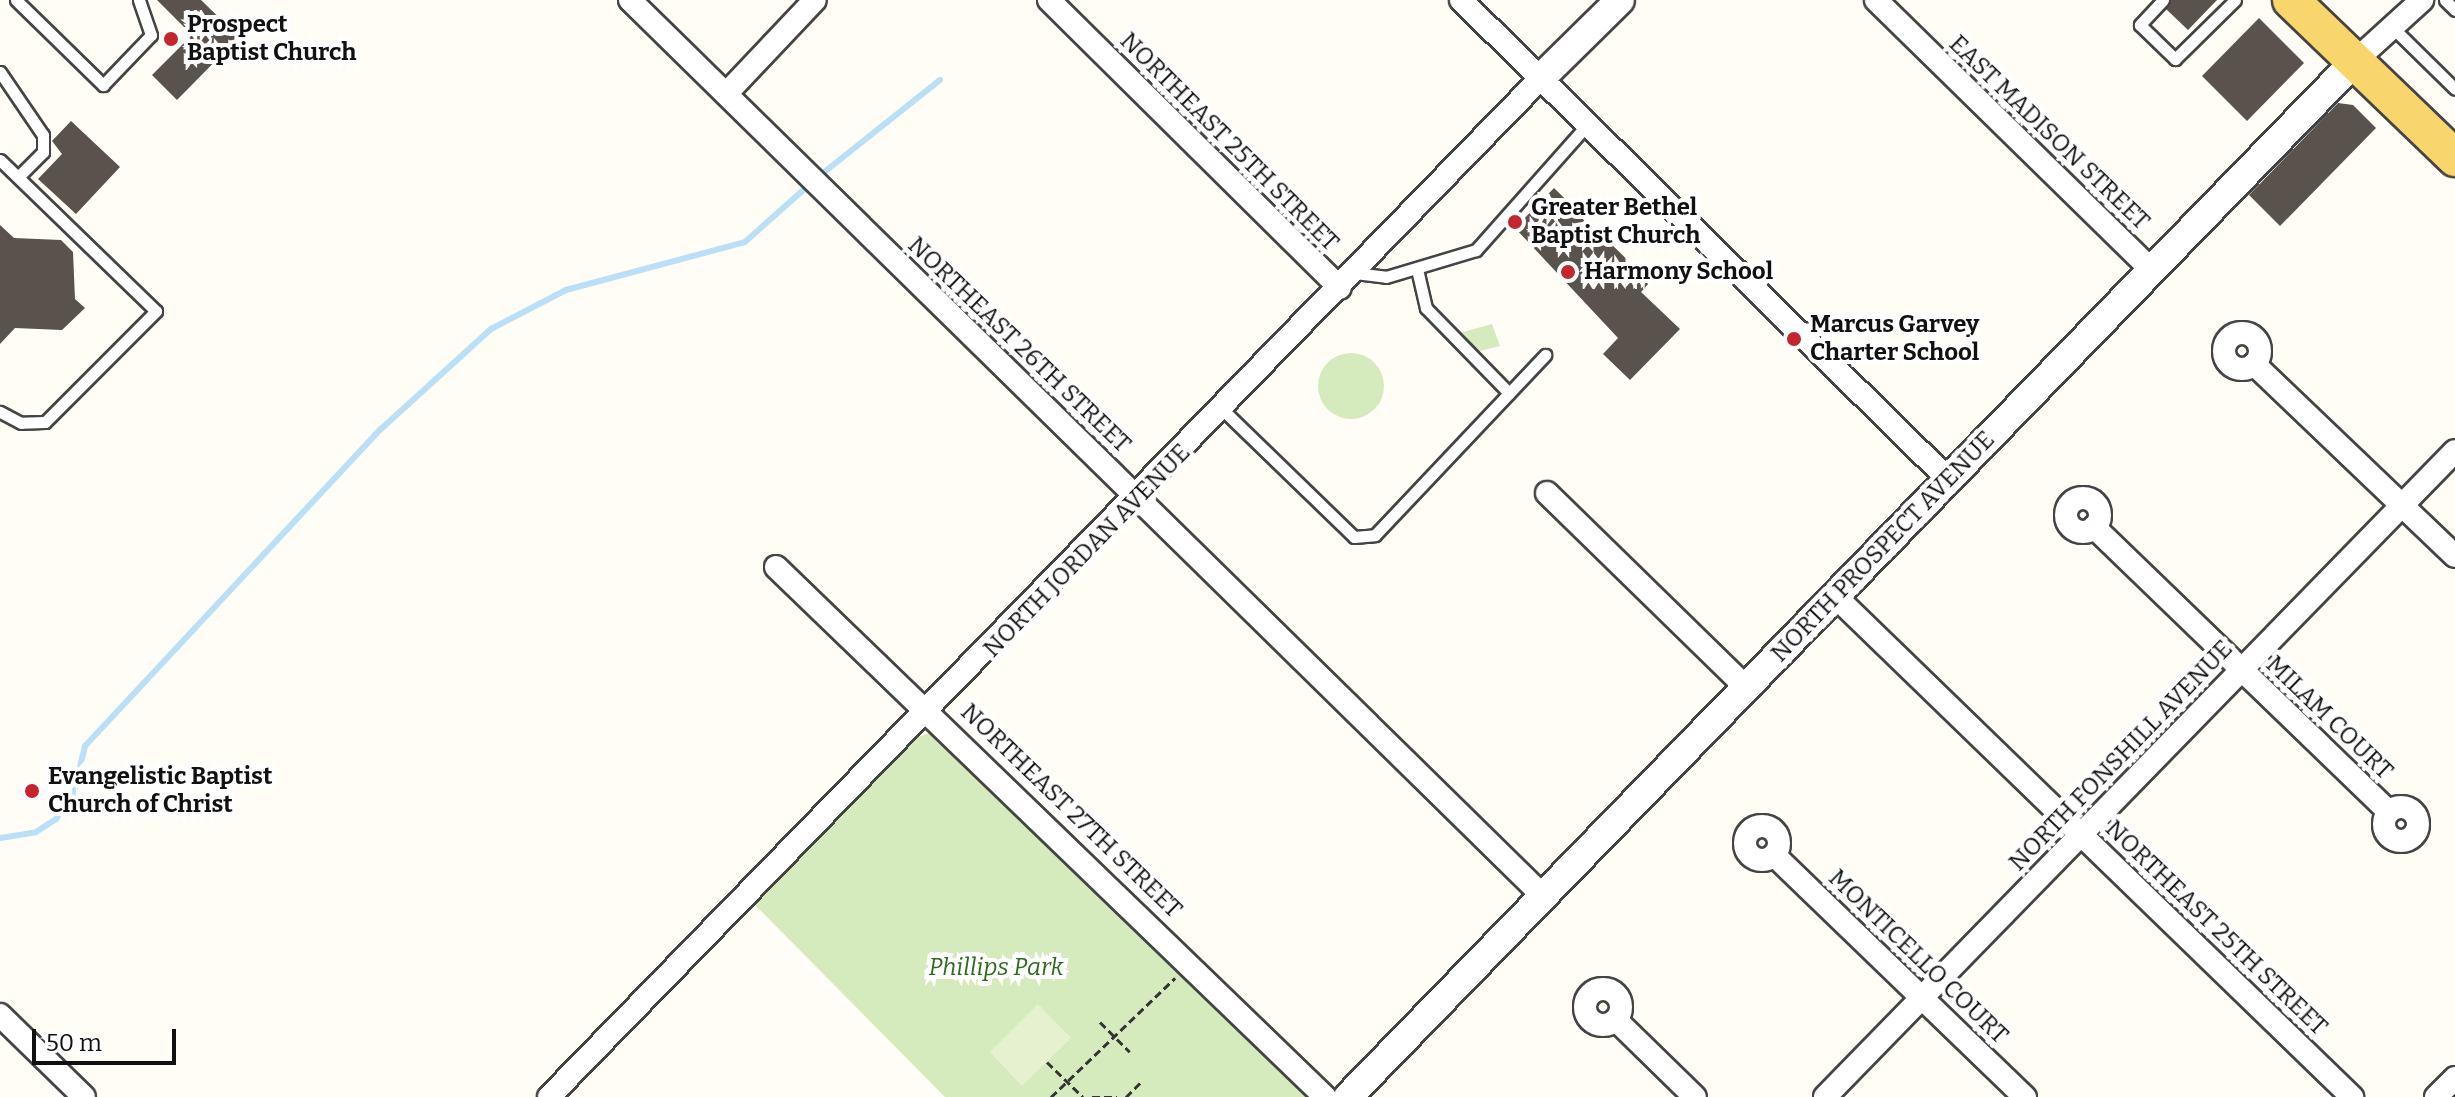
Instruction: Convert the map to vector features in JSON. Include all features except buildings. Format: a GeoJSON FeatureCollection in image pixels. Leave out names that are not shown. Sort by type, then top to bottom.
{"type":"FeatureCollection","features":[{"type":"Feature","properties":{"kind":"main road"},"geometry":{"type":"LineString","coordinates":[[2291,0],[2455,158]]}},
{"type":"Feature","properties":{"kind":"street","name":"NORTHEAST 26TH STREET"},"geometry":{"type":"LineString","coordinates":[[630,0],[1543,896]]}},
{"type":"Feature","properties":{"kind":"street"},"geometry":{"type":"LineString","coordinates":[[726,94],[815,0]]}},
{"type":"Feature","properties":{"kind":"street","name":"NORTHEAST 25TH STREET"},"geometry":{"type":"LineString","coordinates":[[1049,0],[1347,280]]}},
{"type":"Feature","properties":{"kind":"street"},"geometry":{"type":"LineString","coordinates":[[1461,0],[1949,480]]}},
{"type":"Feature","properties":{"kind":"street","name":"NORTH JORDAN AVENUE"},"geometry":{"type":"LineString","coordinates":[[549,1097],[1138,498],[1540,79],[1620,0]]}},
{"type":"Feature","properties":{"kind":"street","name":"EAST MADISON STREET"},"geometry":{"type":"LineString","coordinates":[[1876,0],[2152,270]]}},
{"type":"Feature","properties":{"kind":"street","name":"NORTH PROSPECT AVENUE"},"geometry":{"type":"LineString","coordinates":[[1348,1097],[2355,61],[2422,0]]}},
{"type":"Feature","properties":{"kind":"street"},"geometry":{"type":"LineString","coordinates":[[2254,364],[2455,556]]}},
{"type":"Feature","properties":{"kind":"street","name":"NORTH FONSHILL AVENUE"},"geometry":{"type":"LineString","coordinates":[[1825,1097],[2455,451]]}},
{"type":"Feature","properties":{"kind":"street"},"geometry":{"type":"LineString","coordinates":[[1547,493],[1747,688]]}},
{"type":"Feature","properties":{"kind":"street","name":"MILAM COURT"},"geometry":{"type":"LineString","coordinates":[[2094,527],[2389,812]]}},
{"type":"Feature","properties":{"kind":"street","name":"NORTHEAST 27TH STREET"},"geometry":{"type":"LineString","coordinates":[[776,567],[1325,1097]]}},
{"type":"Feature","properties":{"kind":"street","name":"NORTHEAST 25TH STREET"},"geometry":{"type":"LineString","coordinates":[[1836,597],[2352,1097]]}},
{"type":"Feature","properties":{"kind":"street","name":"MONTICELLO COURT"},"geometry":{"type":"LineString","coordinates":[[1774,855],[2025,1097]]}},
{"type":"Feature","properties":{"kind":"street"},"geometry":{"type":"LineString","coordinates":[[0,1015],[84,1097]]}},
{"type":"Feature","properties":{"kind":"street"},"geometry":{"type":"LineString","coordinates":[[1616,1020],[1695,1097]]}},
{"type":"Feature","properties":{"kind":"street"},"geometry":{"type":"LineString","coordinates":[[2436,1097],[2455,1078]]}},
{"type":"Feature","properties":{"kind":"lane"},"geometry":{"type":"LineString","coordinates":[[16,0],[103,85],[151,35],[139,0]]}},
{"type":"Feature","properties":{"kind":"lane"},"geometry":{"type":"LineString","coordinates":[[2163,0],[2140,25],[2175,59],[2235,0]]}},
{"type":"Feature","properties":{"kind":"lane"},"geometry":{"type":"LineString","coordinates":[[2445,0],[2455,10]]}},
{"type":"Feature","properties":{"kind":"lane"},"geometry":{"type":"LineString","coordinates":[[2391,26],[2455,89]]}},
{"type":"Feature","properties":{"kind":"lane"},"geometry":{"type":"LineString","coordinates":[[0,72],[43,135],[43,152],[18,177]]}},
{"type":"Feature","properties":{"kind":"lane"},"geometry":{"type":"LineString","coordinates":[[1347,280],[1386,277],[1476,250],[1587,125]]}},
{"type":"Feature","properties":{"kind":"lane"},"geometry":{"type":"LineString","coordinates":[[0,160],[156,311],[45,422],[21,423],[0,412]]}},
{"type":"Feature","properties":{"kind":"lane"},"geometry":{"type":"LineString","coordinates":[[1417,269],[1426,308],[1509,393]]}},
{"type":"Feature","properties":{"kind":"lane"},"geometry":{"type":"LineString","coordinates":[[1223,410],[1354,537],[1375,535],[1545,355]]}},
{"type":"Feature","properties":{"kind":"path"},"geometry":{"type":"LineString","coordinates":[[1051,1097],[1069,1084],[1189,963]]}},
{"type":"Feature","properties":{"kind":"path"},"geometry":{"type":"LineString","coordinates":[[1100,1022],[1130,1052]]}},
{"type":"Feature","properties":{"kind":"path"},"geometry":{"type":"LineString","coordinates":[[1047,1062],[1083,1097]]}},
{"type":"Feature","properties":{"kind":"path"},"geometry":{"type":"LineString","coordinates":[[1126,1097],[1142,1081]]}},
{"type":"Feature","properties":{"kind":"path"},"geometry":{"type":"LineString","coordinates":[[1092,1097],[1117,1097]]}},
{"type":"Feature","properties":{"kind":"green space"},"geometry":{"type":"Polygon","coordinates":[[[1492,324],[1500,346],[1468,354],[1460,333],[1492,324]]]}},
{"type":"Feature","properties":{"kind":"green space"},"geometry":{"type":"Polygon","coordinates":[[[1351,353],[1364,355],[1374,363],[1382,373],[1382,399],[1374,409],[1364,417],[1351,419],[1338,417],[1328,409],[1320,399],[1318,386],[1320,373],[1328,363],[1338,355],[1351,353]]]}},
{"type":"Feature","properties":{"kind":"green space","name":"Phillips Park"},"geometry":{"type":"Polygon","coordinates":[[[929,733],[943,736],[1309,1097],[945,1097],[755,905],[915,738],[929,733]]]}},
{"type":"Feature","properties":{"kind":"green space"},"geometry":{"type":"Polygon","coordinates":[[[1038,1004],[1071,1038],[1022,1086],[990,1052],[1038,1004]]]}},
{"type":"Feature","properties":{"kind":"waterway"},"geometry":{"type":"LineString","coordinates":[[818,177],[940,80]]}},
{"type":"Feature","properties":{"kind":"waterway"},"geometry":{"type":"LineString","coordinates":[[0,838],[36,832],[56,819],[73,796],[85,746],[381,429],[491,329],[566,290],[745,242],[809,185]]}},
{"type":"Feature","properties":{"kind":"place","name":"Prospect Baptist Church"},"geometry":{"type":"Point","coordinates":[171,39]}},
{"type":"Feature","properties":{"kind":"place","name":"Greater Bethel Baptist Church"},"geometry":{"type":"Point","coordinates":[1515,222]}},
{"type":"Feature","properties":{"kind":"place","name":"Harmony School"},"geometry":{"type":"Point","coordinates":[1568,272]}},
{"type":"Feature","properties":{"kind":"place","name":"Marcus Garvey Charter School"},"geometry":{"type":"Point","coordinates":[1794,339]}},
{"type":"Feature","properties":{"kind":"place","name":"Evangelistic Baptist Church of Christ"},"geometry":{"type":"Point","coordinates":[32,791]}}]}
